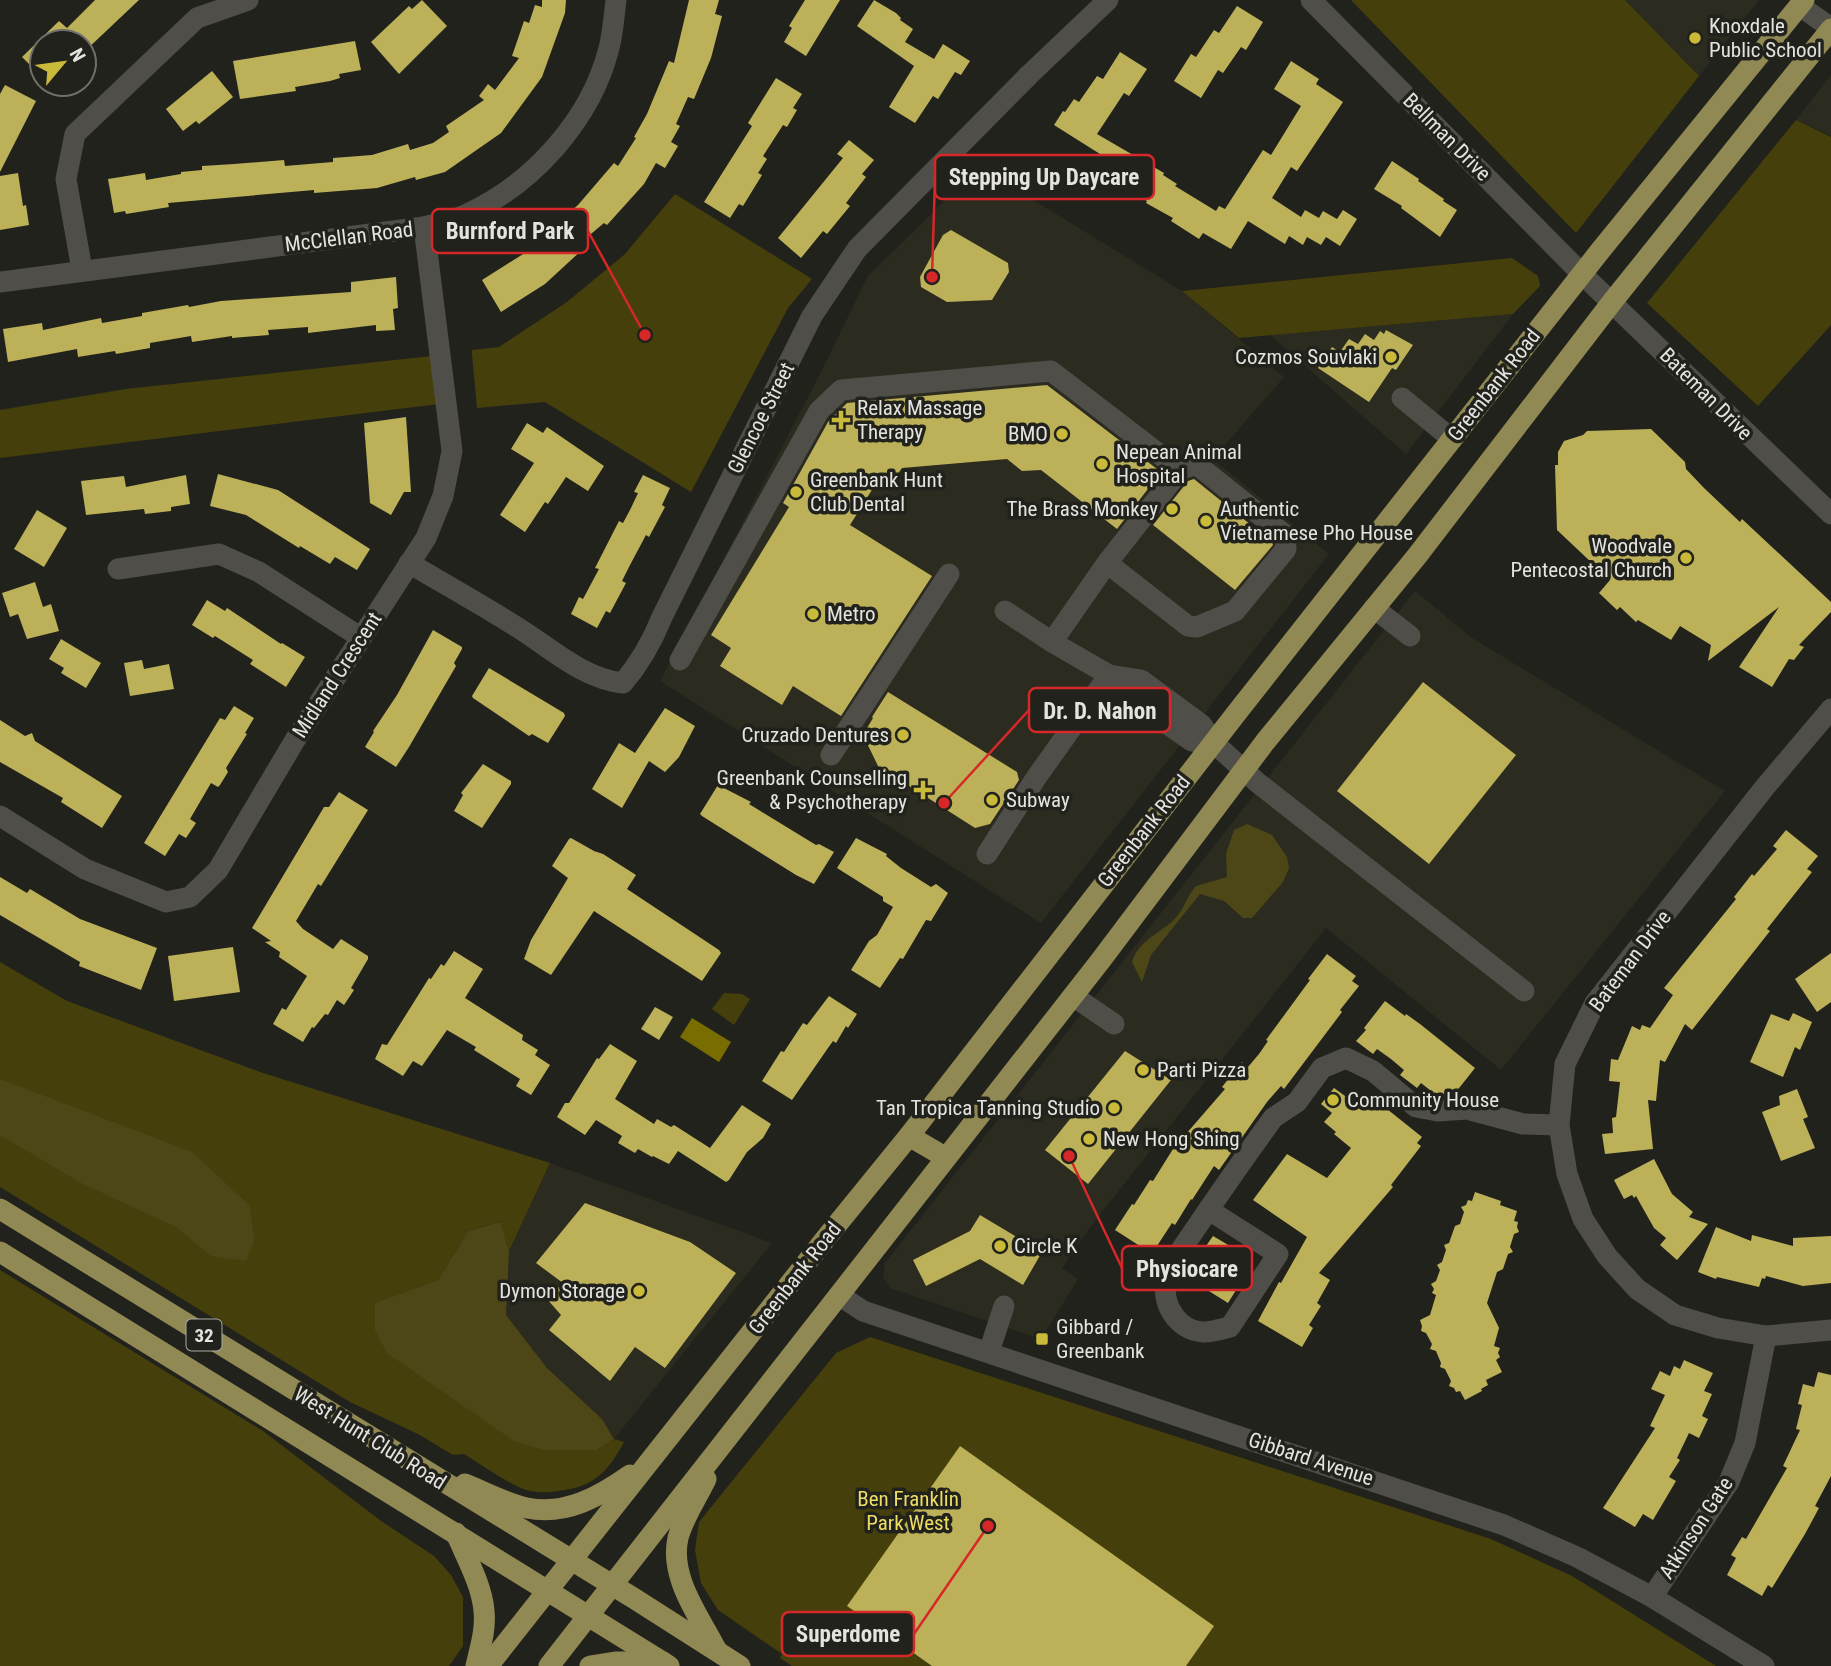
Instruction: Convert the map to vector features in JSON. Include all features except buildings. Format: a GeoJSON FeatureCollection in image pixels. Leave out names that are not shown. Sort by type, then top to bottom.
{"type":"FeatureCollection","features":[{"type":"Feature","properties":{"kind":"main road","name":"Greenbank Road"},"geometry":{"type":"LineString","coordinates":[[488,1666],[909,1136],[1582,274],[1802,3]]}},
{"type":"Feature","properties":{"kind":"main road","name":"Greenbank Road"},"geometry":{"type":"LineString","coordinates":[[549,1666],[1073,996],[1244,770],[1831,28]]}},
{"type":"Feature","properties":{"kind":"main road"},"geometry":{"type":"LineString","coordinates":[[909,1136],[945,1157]]}},
{"type":"Feature","properties":{"kind":"main road","name":"West Hunt Club Road"},"geometry":{"type":"LineString","coordinates":[[0,1209],[740,1666]]}},
{"type":"Feature","properties":{"kind":"main road","name":"West Hunt Club Road"},"geometry":{"type":"LineString","coordinates":[[0,1252],[666,1664]]}},
{"type":"Feature","properties":{"kind":"main road"},"geometry":{"type":"LineString","coordinates":[[717,1650],[682,1585],[676,1551],[678,1536],[726,1439]]}},
{"type":"Feature","properties":{"kind":"main road"},"geometry":{"type":"LineString","coordinates":[[408,1461],[526,1508],[547,1510],[567,1509],[610,1489],[653,1456]]}},
{"type":"Feature","properties":{"kind":"main road"},"geometry":{"type":"LineString","coordinates":[[456,1533],[478,1586],[484,1610],[484,1633],[476,1666]]}},
{"type":"Feature","properties":{"kind":"main road"},"geometry":{"type":"LineString","coordinates":[[590,1666],[615,1662],[666,1664]]}},
{"type":"Feature","properties":{"kind":"street"},"geometry":{"type":"LineString","coordinates":[[82,270],[66,179],[75,134],[197,18],[248,0]]}},
{"type":"Feature","properties":{"kind":"street","name":"McClellan Road"},"geometry":{"type":"LineString","coordinates":[[0,282],[424,227],[464,215],[502,194],[540,164],[569,128],[593,92],[610,48],[616,0]]}},
{"type":"Feature","properties":{"kind":"street","name":"Glencoe Street"},"geometry":{"type":"LineString","coordinates":[[409,563],[581,670],[605,681],[623,683],[652,642],[662,617],[813,316],[850,258],[1020,84],[1108,0]]}},
{"type":"Feature","properties":{"kind":"street","name":"Bellman Drive"},"geometry":{"type":"LineString","coordinates":[[1311,0],[1582,274]]}},
{"type":"Feature","properties":{"kind":"street"},"geometry":{"type":"LineString","coordinates":[[1802,3],[1831,28]]}},
{"type":"Feature","properties":{"kind":"street","name":"Midland Crescent"},"geometry":{"type":"LineString","coordinates":[[0,816],[85,869],[166,902],[190,897],[218,870],[295,740],[426,538],[443,496],[452,451],[424,227]]}},
{"type":"Feature","properties":{"kind":"street","name":"Bateman Drive"},"geometry":{"type":"LineString","coordinates":[[1582,274],[1831,514]]}},
{"type":"Feature","properties":{"kind":"street"},"geometry":{"type":"LineString","coordinates":[[680,660],[819,411],[841,390],[1051,370],[1180,470]]}},
{"type":"Feature","properties":{"kind":"street"},"geometry":{"type":"LineString","coordinates":[[1402,398],[1452,439]]}},
{"type":"Feature","properties":{"kind":"street"},"geometry":{"type":"LineString","coordinates":[[1052,642],[1107,563],[1180,470],[1196,464],[1285,535],[1286,549],[1235,611],[1197,627],[1188,626],[1107,563]]}},
{"type":"Feature","properties":{"kind":"street"},"geometry":{"type":"LineString","coordinates":[[118,569],[219,554],[259,572],[360,637]]}},
{"type":"Feature","properties":{"kind":"street"},"geometry":{"type":"LineString","coordinates":[[831,755],[949,574]]}},
{"type":"Feature","properties":{"kind":"street"},"geometry":{"type":"LineString","coordinates":[[1374,608],[1410,636]]}},
{"type":"Feature","properties":{"kind":"street"},"geometry":{"type":"LineString","coordinates":[[1006,611],[1109,675],[1128,697],[1192,741],[1214,743],[1244,770],[1524,991]]}},
{"type":"Feature","properties":{"kind":"street"},"geometry":{"type":"LineString","coordinates":[[987,854],[1036,778],[1109,675]]}},
{"type":"Feature","properties":{"kind":"street","name":"Bateman Drive"},"geometry":{"type":"LineString","coordinates":[[1831,709],[1765,787],[1595,1003],[1565,1063],[1559,1125],[1567,1174],[1583,1219],[1606,1256],[1637,1289],[1675,1315],[1718,1328],[1766,1335],[1831,1330]]}},
{"type":"Feature","properties":{"kind":"street"},"geometry":{"type":"LineString","coordinates":[[1073,996],[1114,1024]]}},
{"type":"Feature","properties":{"kind":"street"},"geometry":{"type":"LineString","coordinates":[[1209,1210],[1278,1254],[1230,1327],[1203,1332],[1187,1327],[1175,1317],[1166,1302],[1164,1290],[1168,1275],[1174,1262],[1209,1210],[1273,1118],[1297,1102],[1322,1068],[1346,1058],[1373,1070],[1416,1107],[1438,1111],[1467,1109],[1523,1124],[1559,1125]]}},
{"type":"Feature","properties":{"kind":"street","name":"Gibbard Avenue"},"geometry":{"type":"LineString","coordinates":[[839,1295],[863,1311],[1504,1525],[1577,1557],[1652,1597],[1764,1666]]}},
{"type":"Feature","properties":{"kind":"street"},"geometry":{"type":"LineString","coordinates":[[989,1352],[1003,1306]]}},
{"type":"Feature","properties":{"kind":"street","name":"Atkinson Gate"},"geometry":{"type":"LineString","coordinates":[[1652,1597],[1729,1482],[1745,1443],[1766,1335]]}},
{"type":"Feature","properties":{"kind":"shaded area","name":"Knoxdale Public School"},"geometry":{"type":"Polygon","coordinates":[[[1625,0],[1759,0],[1699,76],[1625,0]]]}},
{"type":"Feature","properties":{"kind":"shaded area"},"geometry":{"type":"Polygon","coordinates":[[[1831,75],[1831,136],[1796,120],[1831,75]]]}},
{"type":"Feature","properties":{"kind":"shaded area"},"geometry":{"type":"Polygon","coordinates":[[[979,167],[1182,291],[1284,377],[1213,459],[1329,554],[1041,923],[660,681],[818,378],[868,276],[979,167]]]}},
{"type":"Feature","properties":{"kind":"shaded area"},"geometry":{"type":"Polygon","coordinates":[[[1513,314],[1406,454],[1270,335],[1513,314]]]}},
{"type":"Feature","properties":{"kind":"shaded area"},"geometry":{"type":"Polygon","coordinates":[[[1415,591],[1472,638],[1725,791],[1501,1070],[1326,928],[1091,1226],[1062,1268],[1078,1279],[1041,1339],[890,1288],[883,1277],[885,1263],[1415,591]]]}},
{"type":"Feature","properties":{"kind":"shaded area"},"geometry":{"type":"Polygon","coordinates":[[[1247,824],[1272,835],[1287,857],[1289,868],[1283,882],[1252,918],[1243,918],[1224,901],[1200,894],[1151,955],[1142,982],[1132,962],[1136,954],[1146,941],[1178,915],[1196,886],[1227,877],[1226,854],[1234,830],[1247,824]]]}},
{"type":"Feature","properties":{"kind":"shaded area"},"geometry":{"type":"Polygon","coordinates":[[[692,1018],[731,1042],[719,1062],[680,1037],[692,1018]]]}},
{"type":"Feature","properties":{"kind":"shaded area"},"geometry":{"type":"Polygon","coordinates":[[[0,1079],[192,1152],[250,1206],[254,1240],[246,1261],[211,1256],[176,1227],[83,1184],[0,1135],[0,1079]]]}},
{"type":"Feature","properties":{"kind":"shaded area"},"geometry":{"type":"Polygon","coordinates":[[[550,1163],[772,1243],[614,1439],[602,1419],[547,1368],[506,1315],[509,1251],[550,1163]]]}},
{"type":"Feature","properties":{"kind":"shaded area"},"geometry":{"type":"Polygon","coordinates":[[[500,1222],[509,1251],[506,1315],[547,1368],[602,1419],[614,1439],[597,1450],[544,1450],[514,1441],[387,1353],[375,1330],[375,1303],[438,1280],[468,1231],[500,1222]]]}},
{"type":"Feature","properties":{"kind":"green space"},"geometry":{"type":"Polygon","coordinates":[[[1351,0],[1625,0],[1699,76],[1576,233],[1351,0]]]}},
{"type":"Feature","properties":{"kind":"green space"},"geometry":{"type":"Polygon","coordinates":[[[1796,120],[1831,137],[1831,325],[1758,406],[1647,303],[1796,120]]]}},
{"type":"Feature","properties":{"kind":"green space"},"geometry":{"type":"Polygon","coordinates":[[[675,194],[812,279],[788,308],[691,492],[545,402],[477,408],[472,354],[472,350],[499,347],[567,302],[625,254],[675,194]]]}},
{"type":"Feature","properties":{"kind":"green space"},"geometry":{"type":"Polygon","coordinates":[[[1512,258],[1538,276],[1540,286],[1513,314],[1239,338],[1182,291],[1512,258]]]}},
{"type":"Feature","properties":{"kind":"green space"},"geometry":{"type":"Polygon","coordinates":[[[432,356],[439,404],[0,458],[0,410],[126,389],[432,356]]]}},
{"type":"Feature","properties":{"kind":"green space"},"geometry":{"type":"Polygon","coordinates":[[[0,962],[67,1001],[263,1073],[550,1163],[509,1251],[499,1222],[468,1231],[438,1280],[376,1303],[597,1450],[614,1439],[624,1442],[606,1470],[590,1482],[571,1489],[544,1492],[521,1488],[464,1454],[453,1455],[418,1434],[350,1402],[0,1187],[0,962]]]}},
{"type":"Feature","properties":{"kind":"green space"},"geometry":{"type":"Polygon","coordinates":[[[724,993],[742,994],[750,999],[734,1025],[712,1009],[724,993]]]}},
{"type":"Feature","properties":{"kind":"green space"},"geometry":{"type":"Polygon","coordinates":[[[0,1270],[263,1431],[381,1521],[434,1556],[451,1575],[463,1597],[463,1646],[449,1666],[0,1666],[0,1270]]]}},
{"type":"Feature","properties":{"kind":"green space","name":"Ben Franklin Park West"},"geometry":{"type":"Polygon","coordinates":[[[870,1337],[1491,1539],[1572,1576],[1716,1666],[792,1666],[780,1658],[782,1654],[718,1610],[701,1583],[695,1550],[699,1522],[836,1353],[870,1337]]]}},
{"type":"Feature","properties":{"kind":"place","name":"Knoxdale Public School"},"geometry":{"type":"Point","coordinates":[1695,38]}},
{"type":"Feature","properties":{"kind":"place","name":"Stepping Up Daycare"},"geometry":{"type":"Point","coordinates":[932,277]}},
{"type":"Feature","properties":{"kind":"place","name":"Burnford Park"},"geometry":{"type":"Point","coordinates":[645,335]}},
{"type":"Feature","properties":{"kind":"place","name":"Cozmos Souvlaki"},"geometry":{"type":"Point","coordinates":[1391,357]}},
{"type":"Feature","properties":{"kind":"place","name":"Relax Massage Therapy"},"geometry":{"type":"Point","coordinates":[841,420]}},
{"type":"Feature","properties":{"kind":"place","name":"BMO"},"geometry":{"type":"Point","coordinates":[1062,434]}},
{"type":"Feature","properties":{"kind":"place","name":"Nepean Animal Hospital"},"geometry":{"type":"Point","coordinates":[1102,464]}},
{"type":"Feature","properties":{"kind":"place","name":"Greenbank Hunt Club Dental"},"geometry":{"type":"Point","coordinates":[796,492]}},
{"type":"Feature","properties":{"kind":"place","name":"The Brass Monkey"},"geometry":{"type":"Point","coordinates":[1172,509]}},
{"type":"Feature","properties":{"kind":"place","name":"Authentic Vietnamese Pho House"},"geometry":{"type":"Point","coordinates":[1206,521]}},
{"type":"Feature","properties":{"kind":"place","name":"Woodvale Pentecostal Church"},"geometry":{"type":"Point","coordinates":[1686,558]}},
{"type":"Feature","properties":{"kind":"place","name":"Metro"},"geometry":{"type":"Point","coordinates":[813,614]}},
{"type":"Feature","properties":{"kind":"place","name":"Cruzado Dentures"},"geometry":{"type":"Point","coordinates":[903,735]}},
{"type":"Feature","properties":{"kind":"place","name":"Greenbank Counselling & Psychotherapy"},"geometry":{"type":"Point","coordinates":[923,790]}},
{"type":"Feature","properties":{"kind":"place","name":"Subway"},"geometry":{"type":"Point","coordinates":[992,800]}},
{"type":"Feature","properties":{"kind":"place","name":"Dr. D. Nahon"},"geometry":{"type":"Point","coordinates":[944,803]}},
{"type":"Feature","properties":{"kind":"place","name":"Parti Pizza"},"geometry":{"type":"Point","coordinates":[1143,1070]}},
{"type":"Feature","properties":{"kind":"place","name":"Community House"},"geometry":{"type":"Point","coordinates":[1333,1100]}},
{"type":"Feature","properties":{"kind":"place","name":"Tan Tropica Tanning Studio"},"geometry":{"type":"Point","coordinates":[1114,1108]}},
{"type":"Feature","properties":{"kind":"place","name":"New Hong Shing"},"geometry":{"type":"Point","coordinates":[1089,1139]}},
{"type":"Feature","properties":{"kind":"place","name":"Physiocare"},"geometry":{"type":"Point","coordinates":[1069,1156]}},
{"type":"Feature","properties":{"kind":"place","name":"Circle K"},"geometry":{"type":"Point","coordinates":[1000,1246]}},
{"type":"Feature","properties":{"kind":"place","name":"Dymon Storage"},"geometry":{"type":"Point","coordinates":[639,1291]}},
{"type":"Feature","properties":{"kind":"place","name":"Gibbard / Greenbank"},"geometry":{"type":"Point","coordinates":[1042,1339]}},
{"type":"Feature","properties":{"kind":"place","name":"Superdome"},"geometry":{"type":"Point","coordinates":[988,1526]}}]}
